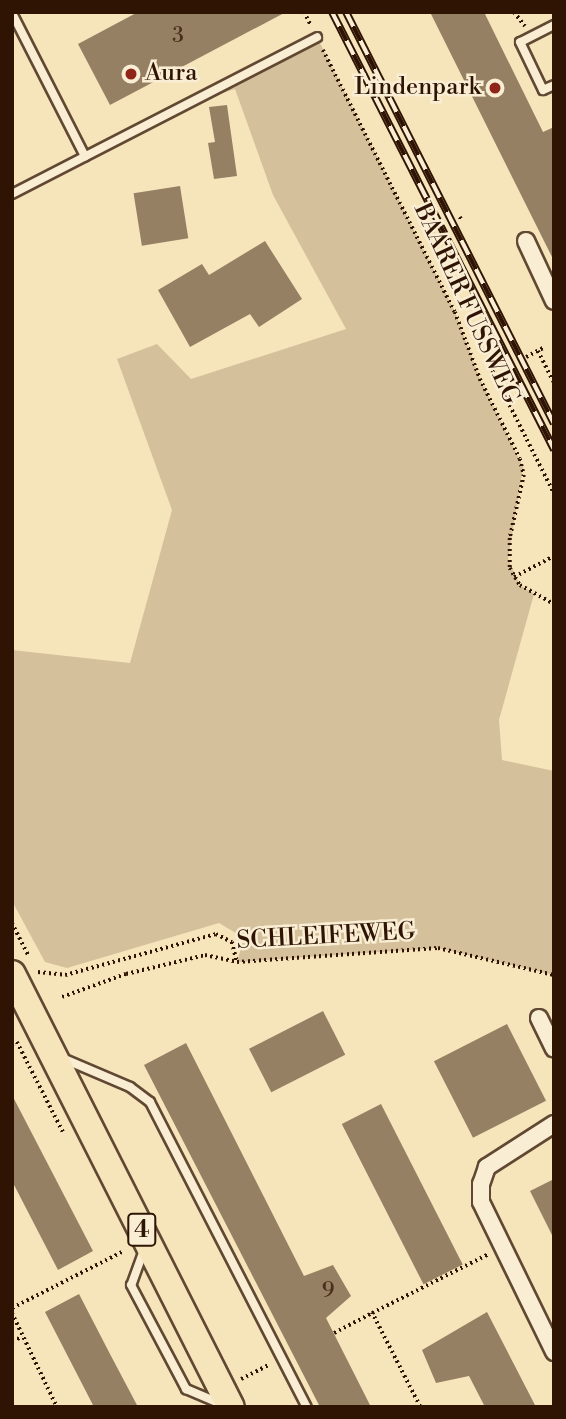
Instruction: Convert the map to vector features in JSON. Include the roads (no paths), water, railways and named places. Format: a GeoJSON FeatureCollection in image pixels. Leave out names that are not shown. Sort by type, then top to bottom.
{"type":"FeatureCollection","features":[{"type":"Feature","properties":{"kind":"main road","name":"4"},"geometry":{"type":"LineString","coordinates":[[12,974],[228,1401]]}},
{"type":"Feature","properties":{"kind":"street"},"geometry":{"type":"LineString","coordinates":[[526,241],[554,301]]}},
{"type":"Feature","properties":{"kind":"street"},"geometry":{"type":"LineString","coordinates":[[539,1018],[554,1049]]}},
{"type":"Feature","properties":{"kind":"street"},"geometry":{"type":"LineString","coordinates":[[554,1124],[487,1167],[481,1202],[554,1352]]}},
{"type":"Feature","properties":{"kind":"lane"},"geometry":{"type":"LineString","coordinates":[[12,13],[85,156]]}},
{"type":"Feature","properties":{"kind":"lane"},"geometry":{"type":"LineString","coordinates":[[554,25],[520,42],[543,90],[554,85]]}},
{"type":"Feature","properties":{"kind":"lane"},"geometry":{"type":"LineString","coordinates":[[12,194],[317,37]]}},
{"type":"Feature","properties":{"kind":"lane"},"geometry":{"type":"LineString","coordinates":[[53,1054],[130,1087],[150,1102],[307,1407]]}},
{"type":"Feature","properties":{"kind":"railway"},"geometry":{"type":"LineString","coordinates":[[332,12],[554,450]]}},
{"type":"Feature","properties":{"kind":"railway"},"geometry":{"type":"LineString","coordinates":[[346,12],[554,423]]}},
{"type":"Feature","properties":{"kind":"place","name":"Aura"},"geometry":{"type":"Point","coordinates":[131,74]}},
{"type":"Feature","properties":{"kind":"place","name":"Lindenpark"},"geometry":{"type":"Point","coordinates":[495,88]}}]}
